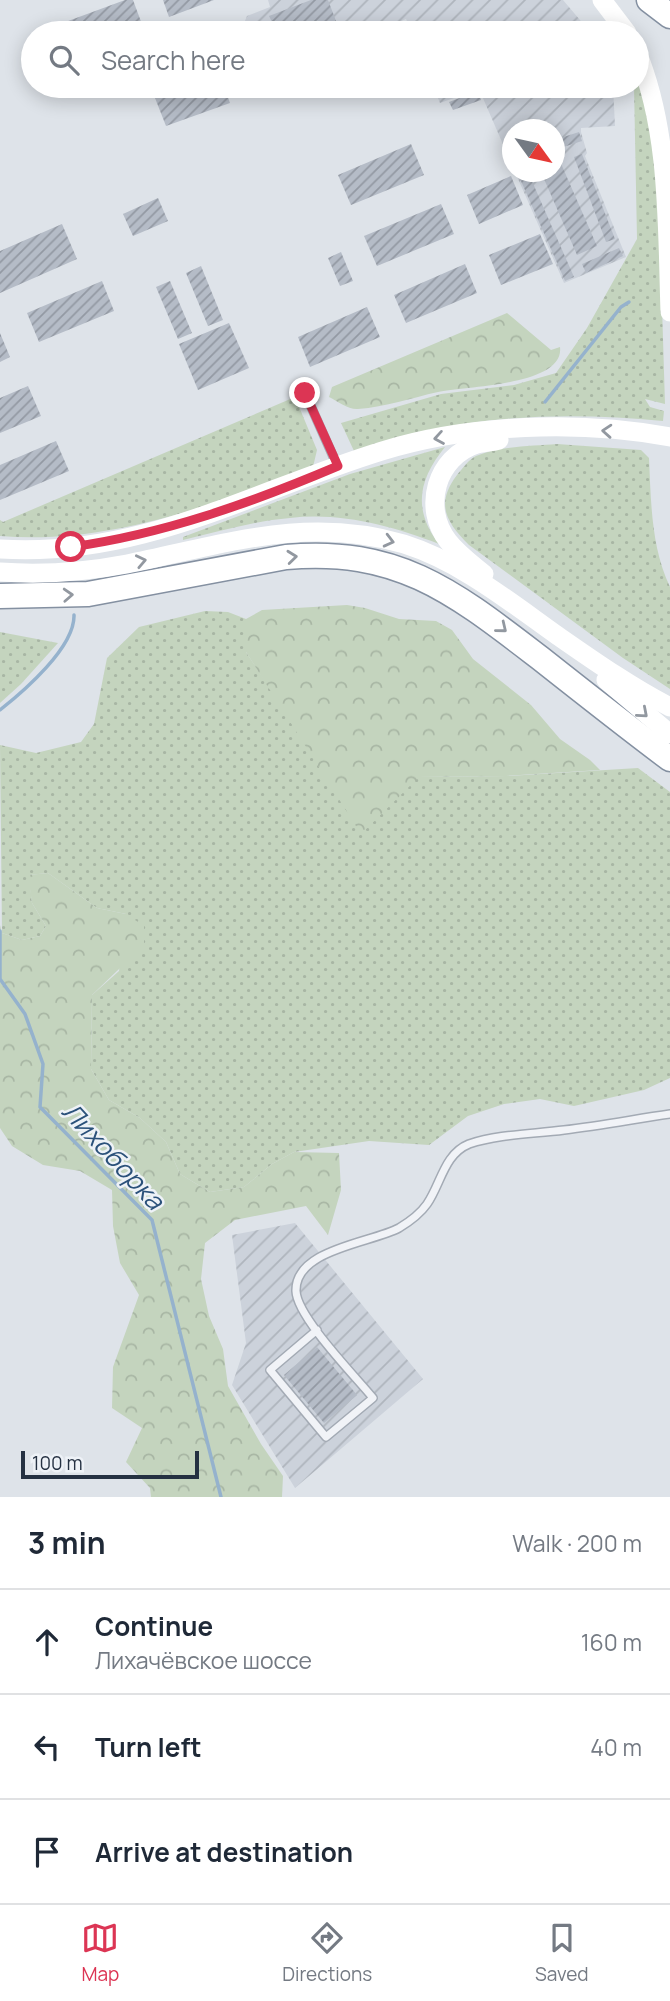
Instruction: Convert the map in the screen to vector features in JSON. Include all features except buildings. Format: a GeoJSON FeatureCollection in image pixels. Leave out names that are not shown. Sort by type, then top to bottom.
{"type":"FeatureCollection","features":[{"type":"Feature","properties":{"kind":"highway"},"geometry":{"type":"LineString","coordinates":[[649,0],[670,16]]}},
{"type":"Feature","properties":{"kind":"highway"},"geometry":{"type":"LineString","coordinates":[[0,596],[88,594],[286,557],[310,555],[368,561],[398,568],[426,579],[472,606],[670,759]]}},
{"type":"Feature","properties":{"kind":"main road"},"geometry":{"type":"LineString","coordinates":[[601,0],[617,21]]}},
{"type":"Feature","properties":{"kind":"main road"},"geometry":{"type":"LineString","coordinates":[[649,81],[665,144],[670,312]]}},
{"type":"Feature","properties":{"kind":"main road"},"geometry":{"type":"LineString","coordinates":[[0,550],[71,547],[166,529],[338,466],[429,439],[471,432],[538,427],[670,437]]}},
{"type":"Feature","properties":{"kind":"main road"},"geometry":{"type":"LineString","coordinates":[[579,429],[476,444],[460,454],[441,474],[435,489],[433,504],[436,520],[447,541],[670,734]]}},
{"type":"Feature","properties":{"kind":"main road"},"geometry":{"type":"LineString","coordinates":[[0,572],[85,570],[125,565],[262,536],[321,531],[350,533],[406,545],[465,572],[522,607]]}},
{"type":"Feature","properties":{"kind":"main road"},"geometry":{"type":"LineString","coordinates":[[556,635],[620,678],[670,707]]}},
{"type":"Feature","properties":{"kind":"lane"},"geometry":{"type":"LineString","coordinates":[[305,393],[338,466]]}},
{"type":"Feature","properties":{"kind":"lane"},"geometry":{"type":"LineString","coordinates":[[317,1330],[270,1370],[326,1437],[373,1398],[317,1330],[303,1314],[296,1290],[303,1269],[321,1254],[387,1234],[409,1222],[427,1203],[451,1158],[467,1145],[670,1114]]}},
{"type":"Feature","properties":{"kind":"shaded area"},"geometry":{"type":"Polygon","coordinates":[[[268,0],[563,0],[581,21],[245,21],[247,16],[270,7],[268,0]]]}},
{"type":"Feature","properties":{"kind":"shaded area"},"geometry":{"type":"Polygon","coordinates":[[[438,98],[454,98],[440,103],[438,98]]]}},
{"type":"Feature","properties":{"kind":"shaded area"},"geometry":{"type":"Polygon","coordinates":[[[483,98],[614,98],[615,126],[581,128],[581,132],[587,153],[585,156],[626,257],[564,283],[519,182],[565,182],[565,119],[502,119],[502,142],[483,98]]]}},
{"type":"Feature","properties":{"kind":"shaded area"},"geometry":{"type":"Polygon","coordinates":[[[295,1223],[423,1379],[295,1488],[232,1385],[246,1343],[232,1235],[295,1223]]]}},
{"type":"Feature","properties":{"kind":"green space"},"geometry":{"type":"Polygon","coordinates":[[[634,98],[644,98],[657,143],[665,404],[645,399],[650,407],[664,411],[663,421],[570,416],[508,419],[416,433],[354,451],[341,423],[441,394],[514,385],[556,373],[587,328],[637,239],[634,98]]]}},
{"type":"Feature","properties":{"kind":"green space"},"geometry":{"type":"Polygon","coordinates":[[[507,313],[551,350],[560,347],[557,360],[547,370],[511,382],[438,392],[368,408],[351,408],[329,397],[332,387],[507,313]]]}},
{"type":"Feature","properties":{"kind":"green space"},"geometry":{"type":"Polygon","coordinates":[[[295,397],[317,450],[313,467],[199,508],[121,528],[41,537],[0,536],[0,520],[3,522],[295,397]]]}},
{"type":"Feature","properties":{"kind":"green space"},"geometry":{"type":"Polygon","coordinates":[[[557,444],[641,450],[649,458],[656,540],[670,587],[670,689],[623,658],[469,545],[449,520],[446,495],[457,475],[473,457],[505,448],[557,444]]]}},
{"type":"Feature","properties":{"kind":"green space"},"geometry":{"type":"Polygon","coordinates":[[[445,447],[429,471],[422,494],[425,519],[439,544],[366,522],[328,517],[263,522],[183,540],[183,537],[350,474],[445,447]]]}},
{"type":"Feature","properties":{"kind":"green space"},"geometry":{"type":"Polygon","coordinates":[[[347,605],[399,619],[436,621],[452,630],[473,659],[531,705],[560,739],[600,770],[506,776],[419,777],[361,834],[246,652],[246,619],[262,610],[347,605]]]}},
{"type":"Feature","properties":{"kind":"green space"},"geometry":{"type":"Polygon","coordinates":[[[205,611],[228,612],[246,619],[246,652],[277,699],[419,777],[506,776],[638,768],[670,792],[670,1078],[644,1090],[574,1106],[540,1099],[504,1104],[468,1116],[429,1145],[369,1141],[294,1152],[272,1164],[244,1187],[210,1192],[180,1174],[166,1142],[140,1118],[109,1100],[91,1069],[92,995],[119,971],[126,914],[97,908],[48,873],[29,875],[32,903],[46,926],[40,936],[22,940],[2,933],[0,745],[36,753],[81,742],[94,724],[107,658],[139,627],[205,611]]]}},
{"type":"Feature","properties":{"kind":"green space"},"geometry":{"type":"Polygon","coordinates":[[[0,632],[58,643],[0,703],[0,632]]]}},
{"type":"Feature","properties":{"kind":"green space"},"geometry":{"type":"Polygon","coordinates":[[[48,873],[97,908],[126,914],[144,926],[144,945],[92,995],[91,1069],[109,1100],[140,1118],[166,1142],[180,1174],[210,1192],[244,1187],[272,1164],[294,1152],[339,1153],[341,1190],[328,1235],[306,1206],[235,1220],[205,1243],[201,1279],[209,1316],[223,1349],[228,1386],[283,1476],[282,1497],[151,1497],[150,1488],[126,1462],[142,1428],[112,1408],[113,1367],[139,1295],[120,1263],[113,1226],[112,1190],[80,1171],[43,1165],[12,1146],[0,1128],[0,925],[2,933],[22,940],[40,936],[46,926],[32,903],[28,875],[48,873]]]}},
{"type":"Feature","properties":{"kind":"waterway"},"geometry":{"type":"LineString","coordinates":[[545,402],[621,307],[629,302]]}},
{"type":"Feature","properties":{"kind":"waterway"},"geometry":{"type":"LineString","coordinates":[[0,710],[22,692],[57,654],[66,641],[74,615]]}},
{"type":"Feature","properties":{"kind":"waterway","name":"Лихоборка"},"geometry":{"type":"LineString","coordinates":[[0,931],[0,979],[25,1014],[43,1064],[40,1107],[152,1220],[221,1497]]}},
{"type":"Feature","properties":{"kind":"route"},"geometry":{"type":"LineString","coordinates":[[71,547],[166,529],[338,466],[305,393]]}}]}
